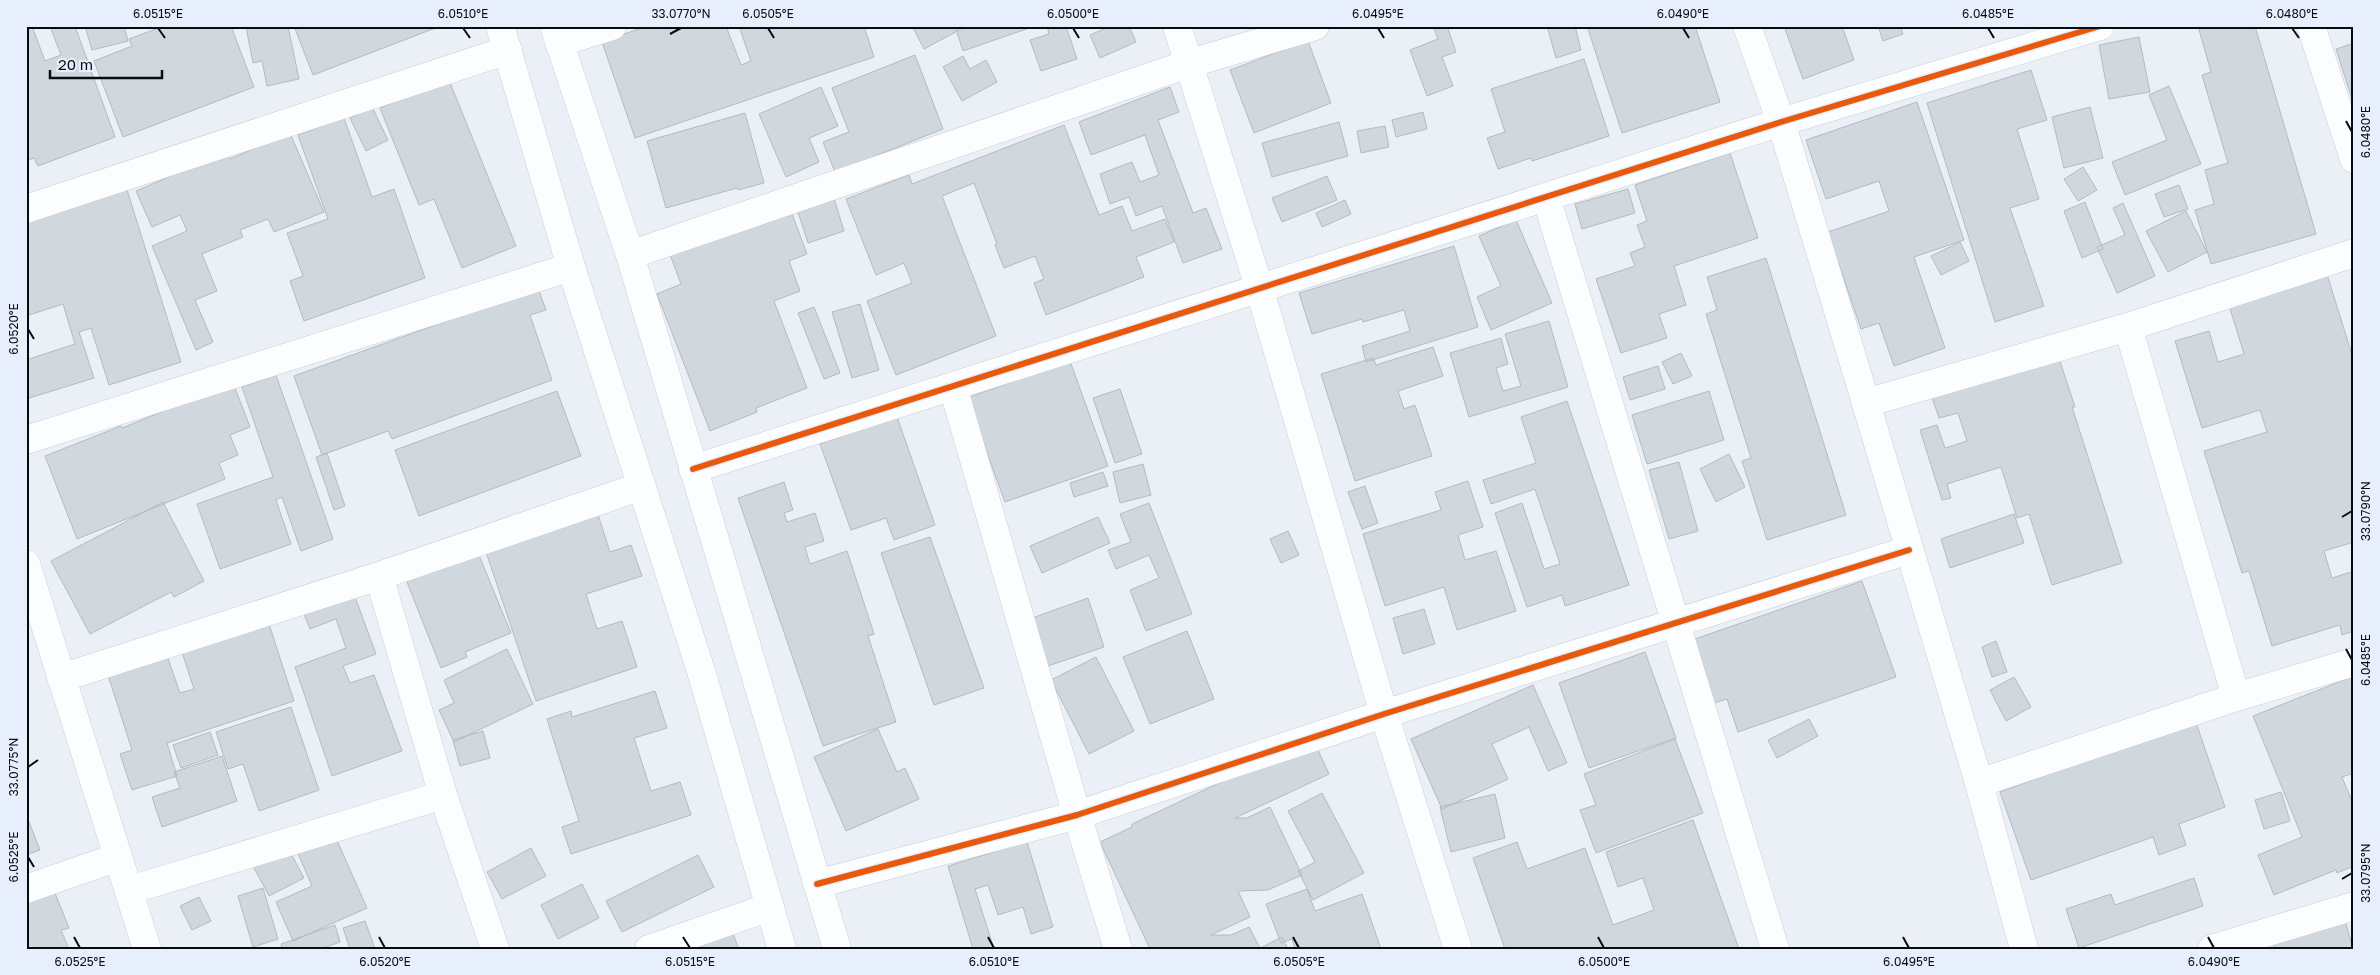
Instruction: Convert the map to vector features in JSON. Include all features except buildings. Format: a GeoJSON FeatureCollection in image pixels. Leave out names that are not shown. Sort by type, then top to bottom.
{"type":"FeatureCollection","features":[{"type":"Feature","properties":{"kind":"street"},"geometry":{"type":"LineString","coordinates":[[612,26],[556,35],[630,255],[837,949]]}},
{"type":"Feature","properties":{"kind":"street"},"geometry":{"type":"LineString","coordinates":[[1177,26],[1260,287],[1384,714],[1458,949]]}},
{"type":"Feature","properties":{"kind":"street"},"geometry":{"type":"LineString","coordinates":[[630,255],[1188,64],[1315,26]]}},
{"type":"Feature","properties":{"kind":"street"},"geometry":{"type":"LineString","coordinates":[[1747,26],[1781,122],[1866,403],[1979,783],[2024,949]]}},
{"type":"Feature","properties":{"kind":"street"},"geometry":{"type":"LineString","coordinates":[[693,469],[1781,122],[2100,26]]}},
{"type":"Feature","properties":{"kind":"street"},"geometry":{"type":"LineString","coordinates":[[2312,26],[2354,159]]}},
{"type":"Feature","properties":{"kind":"street"},"geometry":{"type":"LineString","coordinates":[[26,208],[504,38],[571,267],[700,671],[782,949]]}},
{"type":"Feature","properties":{"kind":"street"},"geometry":{"type":"LineString","coordinates":[[1546,197],[1677,622],[1775,949]]}},
{"type":"Feature","properties":{"kind":"street"},"geometry":{"type":"LineString","coordinates":[[1866,403],[2128,327],[2354,253]]}},
{"type":"Feature","properties":{"kind":"street"},"geometry":{"type":"LineString","coordinates":[[26,440],[571,267]]}},
{"type":"Feature","properties":{"kind":"street"},"geometry":{"type":"LineString","coordinates":[[2128,327],[2236,698]]}},
{"type":"Feature","properties":{"kind":"street"},"geometry":{"type":"LineString","coordinates":[[952,387],[1118,949]]}},
{"type":"Feature","properties":{"kind":"street"},"geometry":{"type":"LineString","coordinates":[[61,678],[379,576],[642,486]]}},
{"type":"Feature","properties":{"kind":"street"},"geometry":{"type":"LineString","coordinates":[[817,884],[1077,815],[1384,714],[1909,550]]}},
{"type":"Feature","properties":{"kind":"street"},"geometry":{"type":"LineString","coordinates":[[26,564],[147,949]]}},
{"type":"Feature","properties":{"kind":"street"},"geometry":{"type":"LineString","coordinates":[[379,576],[442,795],[495,949]]}},
{"type":"Feature","properties":{"kind":"street"},"geometry":{"type":"LineString","coordinates":[[1979,783],[2236,698],[2354,662]]}},
{"type":"Feature","properties":{"kind":"street"},"geometry":{"type":"LineString","coordinates":[[130,890],[442,795]]}},
{"type":"Feature","properties":{"kind":"street"},"geometry":{"type":"LineString","coordinates":[[26,888],[118,857]]}},
{"type":"Feature","properties":{"kind":"street"},"geometry":{"type":"LineString","coordinates":[[2212,949],[2354,906]]}},
{"type":"Feature","properties":{"kind":"street"},"geometry":{"type":"LineString","coordinates":[[649,949],[770,908]]}},
{"type":"Feature","properties":{"kind":"cycle path"},"geometry":{"type":"LineString","coordinates":[[693,469],[1781,122],[2100,26]]}},
{"type":"Feature","properties":{"kind":"cycle path"},"geometry":{"type":"LineString","coordinates":[[817,884],[1077,815],[1384,714],[1909,550]]}}]}
